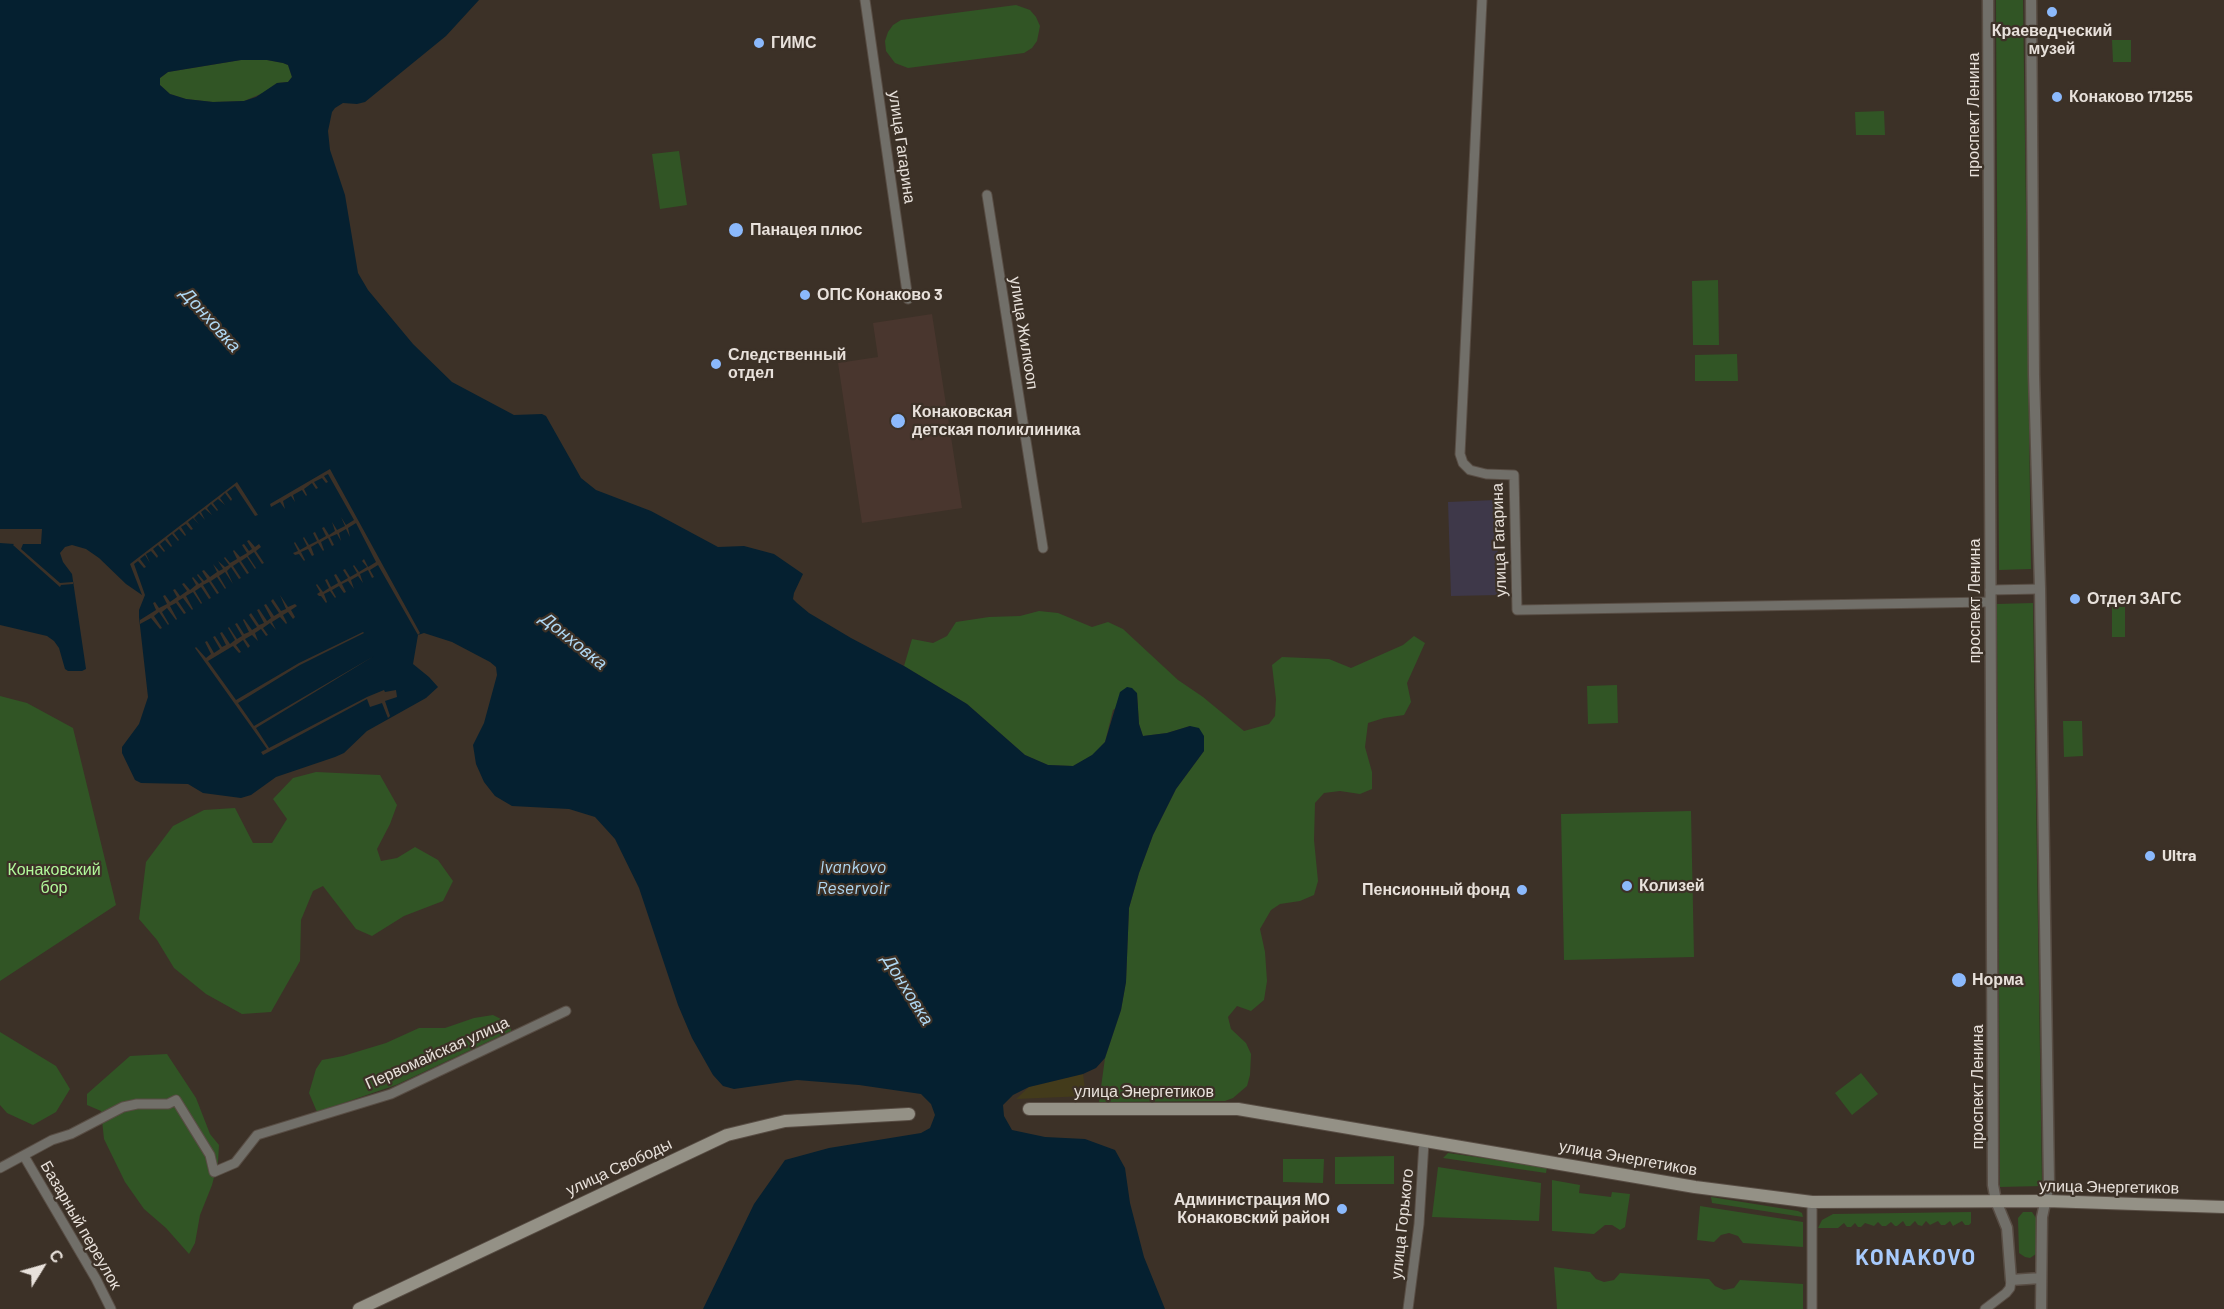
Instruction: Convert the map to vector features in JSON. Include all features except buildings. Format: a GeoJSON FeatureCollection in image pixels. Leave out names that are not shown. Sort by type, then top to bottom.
{"type":"FeatureCollection","features":[{"type":"Feature","properties":{"kind":"main road","name":"улица Энергетиков"},"geometry":{"type":"LineString","coordinates":[[1029,1109],[1238,1109],[1703,1188],[1812,1202],[2047,1201],[2224,1207]]}},
{"type":"Feature","properties":{"kind":"main road","name":"улица Свободы"},"geometry":{"type":"LineString","coordinates":[[359,1309],[727,1135],[785,1121],[909,1114]]}},
{"type":"Feature","properties":{"kind":"street","name":"улица Гагарина"},"geometry":{"type":"LineString","coordinates":[[865,0],[908,299]]}},
{"type":"Feature","properties":{"kind":"street","name":"улица Гагарина"},"geometry":{"type":"LineString","coordinates":[[1482,0],[1460,454],[1463,463],[1470,470],[1486,474],[1514,475],[1517,610],[1990,602]]}},
{"type":"Feature","properties":{"kind":"street","name":"проспект Ленина"},"geometry":{"type":"LineString","coordinates":[[1989,0],[1993,1185],[1996,1201],[2007,1228],[2011,1280]]}},
{"type":"Feature","properties":{"kind":"street"},"geometry":{"type":"LineString","coordinates":[[2031,0],[2034,375],[2040,589],[2049,1184],[2042,1217],[2041,1309]]}},
{"type":"Feature","properties":{"kind":"street","name":"улица Жилкооп"},"geometry":{"type":"LineString","coordinates":[[987,195],[1043,548]]}},
{"type":"Feature","properties":{"kind":"street"},"geometry":{"type":"LineString","coordinates":[[1990,590],[2040,589]]}},
{"type":"Feature","properties":{"kind":"street","name":"Первомайская улица"},"geometry":{"type":"LineString","coordinates":[[0,1168],[123,1107],[137,1104],[168,1104],[176,1100],[210,1155],[214,1172],[235,1163],[257,1135],[391,1094],[566,1011]]}},
{"type":"Feature","properties":{"kind":"street","name":"улица Горького"},"geometry":{"type":"LineString","coordinates":[[1408,1309],[1419,1224],[1425,1142]]}},
{"type":"Feature","properties":{"kind":"street","name":"Базарный переулок"},"geometry":{"type":"LineString","coordinates":[[24,1156],[111,1309]]}},
{"type":"Feature","properties":{"kind":"street"},"geometry":{"type":"LineString","coordinates":[[1812,1202],[1812,1309]]}},
{"type":"Feature","properties":{"kind":"street"},"geometry":{"type":"LineString","coordinates":[[1985,1309],[2006,1293],[2010,1288],[2011,1280],[2041,1278]]}},
{"type":"Feature","properties":{"kind":"shaded area","name":"Конаковская детская поликлиника"},"geometry":{"type":"Polygon","coordinates":[[[932,314],[962,508],[862,523],[838,363],[878,357],[873,323],[932,314]]]}},
{"type":"Feature","properties":{"kind":"shaded area"},"geometry":{"type":"Polygon","coordinates":[[[1496,500],[1499,595],[1451,596],[1448,502],[1496,500]]]}},
{"type":"Feature","properties":{"kind":"green space"},"geometry":{"type":"Polygon","coordinates":[[[1996,0],[2023,0],[2031,569],[1999,570],[1996,0]]]}},
{"type":"Feature","properties":{"kind":"green space"},"geometry":{"type":"Polygon","coordinates":[[[1016,5],[1030,10],[1040,26],[1037,41],[1024,53],[908,68],[895,63],[886,51],[885,41],[888,32],[901,20],[1016,5]]]}},
{"type":"Feature","properties":{"kind":"green space"},"geometry":{"type":"Polygon","coordinates":[[[2112,40],[2131,40],[2131,62],[2113,62],[2112,40]]]}},
{"type":"Feature","properties":{"kind":"green space"},"geometry":{"type":"Polygon","coordinates":[[[241,60],[267,60],[283,63],[288,65],[292,77],[288,82],[277,83],[263,93],[244,101],[213,102],[186,99],[170,94],[160,85],[160,78],[168,72],[241,60]]]}},
{"type":"Feature","properties":{"kind":"green space"},"geometry":{"type":"Polygon","coordinates":[[[1884,111],[1885,135],[1856,135],[1855,112],[1884,111]]]}},
{"type":"Feature","properties":{"kind":"green space"},"geometry":{"type":"Polygon","coordinates":[[[679,151],[687,205],[660,209],[652,154],[679,151]]]}},
{"type":"Feature","properties":{"kind":"green space"},"geometry":{"type":"Polygon","coordinates":[[[1718,280],[1719,345],[1693,345],[1692,281],[1718,280]]]}},
{"type":"Feature","properties":{"kind":"green space"},"geometry":{"type":"Polygon","coordinates":[[[1737,354],[1738,381],[1695,381],[1695,355],[1737,354]]]}},
{"type":"Feature","properties":{"kind":"green space"},"geometry":{"type":"Polygon","coordinates":[[[2033,603],[2042,1186],[2000,1187],[1997,604],[2033,603]]]}},
{"type":"Feature","properties":{"kind":"green space"},"geometry":{"type":"Polygon","coordinates":[[[2112,607],[2125,607],[2125,637],[2112,637],[2112,607]]]}},
{"type":"Feature","properties":{"kind":"green space"},"geometry":{"type":"Polygon","coordinates":[[[1039,611],[1058,613],[1092,627],[1108,622],[1123,629],[1178,680],[1203,697],[1244,731],[1269,724],[1275,716],[1276,699],[1272,665],[1282,657],[1329,659],[1351,668],[1403,645],[1414,636],[1425,643],[1407,683],[1411,702],[1404,715],[1368,723],[1365,747],[1372,772],[1372,789],[1360,794],[1340,791],[1324,793],[1315,803],[1314,840],[1318,881],[1314,895],[1300,901],[1280,904],[1271,910],[1260,929],[1265,952],[1267,981],[1264,1000],[1251,1011],[1237,1006],[1228,1017],[1231,1029],[1246,1043],[1251,1054],[1247,1086],[1233,1098],[1225,1101],[1099,1102],[1105,1058],[1121,1010],[1126,982],[1129,908],[1139,873],[1153,835],[1176,789],[1204,751],[1190,726],[1167,733],[1143,736],[1139,724],[1137,693],[1113,710],[1105,742],[1093,755],[1073,766],[1048,765],[1025,755],[967,704],[904,666],[912,639],[933,643],[947,636],[956,622],[989,617],[1020,616],[1039,611]]]}},
{"type":"Feature","properties":{"kind":"green space"},"geometry":{"type":"Polygon","coordinates":[[[1617,685],[1618,723],[1588,724],[1587,686],[1617,685]]]}},
{"type":"Feature","properties":{"kind":"green space","name":"Конаковский бор"},"geometry":{"type":"Polygon","coordinates":[[[0,696],[27,703],[73,728],[116,905],[0,981],[0,696]]]}},
{"type":"Feature","properties":{"kind":"green space"},"geometry":{"type":"Polygon","coordinates":[[[2063,721],[2082,721],[2083,756],[2064,757],[2063,721]]]}},
{"type":"Feature","properties":{"kind":"green space"},"geometry":{"type":"Polygon","coordinates":[[[316,772],[380,775],[397,805],[377,849],[381,861],[397,858],[415,847],[438,860],[453,881],[443,901],[404,916],[372,936],[356,929],[323,886],[313,891],[301,920],[300,961],[271,1012],[242,1014],[206,994],[174,968],[157,940],[139,919],[146,862],[173,826],[204,810],[235,808],[253,843],[272,843],[287,819],[273,799],[293,778],[316,772]]]}},
{"type":"Feature","properties":{"kind":"green space","name":"Колизей"},"geometry":{"type":"Polygon","coordinates":[[[1691,811],[1694,957],[1564,960],[1561,814],[1691,811]]]}},
{"type":"Feature","properties":{"kind":"green space"},"geometry":{"type":"Polygon","coordinates":[[[493,1015],[511,1024],[511,1031],[396,1085],[317,1112],[309,1093],[316,1069],[322,1060],[386,1043],[419,1028],[445,1028],[474,1018],[493,1015]]]}},
{"type":"Feature","properties":{"kind":"green space"},"geometry":{"type":"Polygon","coordinates":[[[0,1032],[56,1066],[70,1089],[56,1112],[33,1125],[7,1113],[0,1105],[0,1032]]]}},
{"type":"Feature","properties":{"kind":"green space"},"geometry":{"type":"Polygon","coordinates":[[[167,1054],[196,1098],[210,1134],[219,1145],[218,1162],[212,1185],[200,1215],[195,1243],[189,1254],[166,1228],[144,1209],[125,1182],[104,1139],[101,1111],[87,1105],[87,1094],[130,1056],[167,1054]]]}},
{"type":"Feature","properties":{"kind":"green space"},"geometry":{"type":"Polygon","coordinates":[[[1861,1073],[1878,1094],[1852,1115],[1835,1093],[1861,1073]]]}},
{"type":"Feature","properties":{"kind":"green space"},"geometry":{"type":"Polygon","coordinates":[[[1448,1153],[1547,1167],[1546,1173],[1443,1158],[1448,1153]]]}},
{"type":"Feature","properties":{"kind":"green space"},"geometry":{"type":"Polygon","coordinates":[[[1394,1156],[1394,1184],[1335,1184],[1335,1157],[1394,1156]]]}},
{"type":"Feature","properties":{"kind":"green space"},"geometry":{"type":"Polygon","coordinates":[[[1283,1159],[1324,1159],[1323,1183],[1283,1182],[1283,1159]]]}},
{"type":"Feature","properties":{"kind":"green space"},"geometry":{"type":"Polygon","coordinates":[[[1438,1167],[1541,1183],[1539,1221],[1432,1217],[1438,1167]]]}},
{"type":"Feature","properties":{"kind":"green space"},"geometry":{"type":"Polygon","coordinates":[[[1552,1180],[1580,1185],[1579,1193],[1611,1197],[1612,1192],[1630,1194],[1625,1227],[1620,1230],[1612,1225],[1605,1225],[1594,1234],[1552,1231],[1552,1180]]]}},
{"type":"Feature","properties":{"kind":"green space"},"geometry":{"type":"Polygon","coordinates":[[[1711,1197],[1798,1211],[1803,1217],[1712,1203],[1711,1197]]]}},
{"type":"Feature","properties":{"kind":"green space"},"geometry":{"type":"Polygon","coordinates":[[[1700,1206],[1803,1222],[1803,1247],[1743,1243],[1738,1236],[1729,1233],[1721,1235],[1714,1242],[1697,1240],[1700,1206]]]}},
{"type":"Feature","properties":{"kind":"green space"},"geometry":{"type":"Polygon","coordinates":[[[1971,1212],[1969,1225],[1965,1225],[1962,1221],[1953,1226],[1950,1221],[1941,1225],[1938,1221],[1930,1225],[1926,1221],[1922,1226],[1915,1221],[1910,1226],[1906,1226],[1903,1221],[1897,1226],[1891,1222],[1882,1226],[1878,1222],[1874,1226],[1865,1223],[1858,1227],[1855,1223],[1847,1227],[1844,1223],[1838,1228],[1818,1228],[1822,1220],[1833,1214],[1971,1212]]]}},
{"type":"Feature","properties":{"kind":"green space"},"geometry":{"type":"Polygon","coordinates":[[[2023,1212],[2032,1212],[2036,1218],[2036,1254],[2030,1258],[2019,1253],[2018,1218],[2023,1212]]]}},
{"type":"Feature","properties":{"kind":"green space"},"geometry":{"type":"Polygon","coordinates":[[[1554,1267],[1590,1272],[1596,1279],[1604,1282],[1614,1280],[1620,1273],[1709,1279],[1715,1286],[1724,1290],[1734,1288],[1740,1280],[1803,1284],[1803,1309],[1557,1309],[1554,1267]]]}},
{"type":"Feature","properties":{"kind":"sand"},"geometry":{"type":"Polygon","coordinates":[[[1083,1074],[1086,1096],[1016,1099],[1029,1087],[1083,1074]]]}},
{"type":"Feature","properties":{"kind":"water","name":"Ivankovo Reservoir"},"geometry":{"type":"Polygon","coordinates":[[[0,0],[479,0],[446,36],[365,102],[343,103],[335,108],[328,131],[330,150],[345,195],[358,273],[368,290],[413,344],[452,382],[514,415],[542,414],[546,416],[581,478],[596,490],[651,511],[718,547],[744,546],[774,554],[803,574],[793,599],[809,613],[967,704],[1025,755],[1048,765],[1073,766],[1092,755],[1105,742],[1120,692],[1127,687],[1137,693],[1139,724],[1143,736],[1167,733],[1190,726],[1199,728],[1204,736],[1204,751],[1176,789],[1153,835],[1139,873],[1129,908],[1126,982],[1121,1010],[1105,1058],[1096,1068],[1083,1074],[1029,1087],[1013,1095],[1003,1105],[1004,1116],[1012,1130],[1045,1137],[1085,1139],[1115,1150],[1125,1168],[1130,1203],[1144,1257],[1165,1309],[703,1309],[754,1204],[785,1160],[829,1148],[921,1133],[930,1128],[935,1115],[931,1104],[921,1094],[859,1085],[797,1080],[734,1089],[723,1086],[713,1075],[692,1038],[678,1005],[639,888],[615,839],[595,817],[569,809],[512,806],[495,796],[484,782],[476,764],[473,745],[484,723],[497,675],[496,667],[452,642],[424,633],[418,635],[413,664],[438,687],[426,698],[367,731],[344,753],[276,777],[251,795],[241,798],[203,793],[188,784],[141,783],[135,780],[122,753],[122,747],[139,724],[148,697],[139,617],[139,610],[145,595],[126,584],[99,558],[86,549],[72,545],[65,547],[60,553],[63,562],[72,574],[86,669],[68,671],[65,669],[59,648],[47,636],[0,625],[0,0]],[[241,60],[168,72],[160,78],[160,85],[170,94],[186,99],[213,102],[244,101],[256,97],[277,83],[288,82],[292,77],[288,65],[267,60],[241,60]]]}},
{"type":"Feature","properties":{"kind":"pier"},"geometry":{"type":"Polygon","coordinates":[[[330,469],[420,633],[418,635],[378,565],[370,570],[374,577],[372,578],[368,570],[360,574],[363,583],[358,576],[351,580],[354,589],[348,581],[342,584],[346,592],[344,593],[339,586],[332,590],[335,598],[330,591],[324,594],[326,603],[317,594],[320,592],[317,584],[323,592],[329,588],[325,580],[327,579],[331,587],[338,583],[334,575],[336,574],[341,582],[348,578],[343,570],[345,569],[350,577],[357,573],[354,565],[359,572],[367,567],[362,561],[364,559],[368,567],[376,562],[356,523],[348,528],[350,537],[346,529],[339,533],[341,541],[337,534],[330,537],[334,545],[332,546],[328,538],[321,542],[323,551],[318,543],[311,547],[314,555],[312,556],[308,549],[301,552],[304,561],[299,554],[293,553],[298,551],[295,542],[300,550],[307,546],[304,537],[309,545],[317,541],[313,533],[315,532],[319,540],[326,536],[322,528],[324,527],[329,535],[335,531],[332,522],[337,530],[345,526],[341,517],[346,525],[354,520],[328,474],[324,476],[328,482],[326,483],[322,478],[314,482],[318,488],[316,489],[312,483],[304,489],[306,496],[302,490],[293,495],[295,502],[291,496],[283,501],[285,509],[280,502],[271,507],[270,504],[330,469]]]}},
{"type":"Feature","properties":{"kind":"pier"},"geometry":{"type":"Polygon","coordinates":[[[237,482],[258,515],[255,516],[235,486],[227,492],[231,501],[225,493],[220,498],[225,505],[218,499],[213,503],[217,511],[211,504],[207,508],[212,515],[205,509],[201,512],[205,520],[199,513],[194,518],[199,524],[193,518],[188,522],[193,529],[191,530],[186,524],[181,527],[185,536],[179,529],[174,533],[178,541],[172,534],[167,538],[171,547],[165,540],[160,544],[164,552],[158,545],[153,549],[157,558],[151,551],[146,554],[150,563],[145,555],[140,559],[146,567],[144,568],[138,561],[134,564],[145,595],[142,595],[130,564],[237,482]]]}},
{"type":"Feature","properties":{"kind":"pier"},"geometry":{"type":"Polygon","coordinates":[[[0,529],[42,529],[41,544],[23,544],[21,549],[60,583],[73,582],[73,584],[60,587],[14,544],[0,543],[0,529]]]}},
{"type":"Feature","properties":{"kind":"pier"},"geometry":{"type":"Polygon","coordinates":[[[249,540],[255,547],[259,544],[261,547],[256,551],[264,563],[262,564],[254,552],[248,556],[255,569],[247,557],[241,561],[249,573],[247,574],[239,562],[233,566],[241,578],[239,579],[231,567],[227,571],[233,584],[225,572],[219,576],[225,589],[217,577],[211,581],[219,593],[217,594],[209,582],[203,585],[211,598],[209,599],[201,587],[195,591],[201,604],[193,592],[186,596],[192,610],[183,598],[178,601],[186,613],[184,614],[176,603],[170,606],[176,620],[167,608],[162,612],[168,625],[159,612],[154,616],[162,628],[160,629],[151,618],[140,624],[140,620],[156,610],[153,603],[155,602],[159,608],[167,604],[163,596],[165,595],[170,602],[177,597],[173,590],[175,589],[180,596],[187,591],[182,584],[184,583],[190,590],[196,585],[193,577],[199,584],[202,582],[198,574],[204,581],[207,579],[202,571],[204,570],[210,577],[217,572],[213,564],[219,571],[223,569],[218,561],[225,567],[229,565],[224,558],[230,563],[237,559],[234,550],[240,557],[247,553],[242,545],[244,544],[249,551],[252,549],[247,541],[249,540]]]}},
{"type":"Feature","properties":{"kind":"pier"},"geometry":{"type":"Polygon","coordinates":[[[280,595],[288,607],[295,604],[297,606],[291,610],[295,617],[293,619],[288,612],[283,615],[286,624],[280,617],[272,622],[276,630],[270,623],[263,628],[268,635],[266,636],[261,629],[255,633],[258,641],[252,635],[245,639],[250,646],[248,648],[243,640],[236,645],[241,652],[239,653],[233,646],[208,661],[236,700],[299,663],[364,633],[300,665],[238,703],[254,726],[374,656],[256,728],[269,748],[367,697],[384,690],[385,692],[396,690],[397,697],[385,701],[390,716],[388,718],[382,703],[370,707],[367,699],[263,755],[261,752],[267,749],[195,648],[206,658],[211,654],[205,642],[207,641],[214,653],[220,649],[213,637],[215,636],[222,647],[226,645],[220,633],[222,632],[230,644],[235,640],[229,627],[237,639],[242,636],[235,624],[237,623],[244,634],[249,632],[244,619],[252,630],[257,627],[249,615],[251,613],[259,625],[264,623],[257,610],[259,609],[267,621],[271,618],[264,605],[266,604],[274,616],[279,613],[271,601],[273,599],[281,611],[286,609],[280,595]]]}},
{"type":"Feature","properties":{"kind":"place","name":"Краеведческий музей"},"geometry":{"type":"Point","coordinates":[2052,12]}},
{"type":"Feature","properties":{"kind":"place","name":"ГИМС"},"geometry":{"type":"Point","coordinates":[759,43]}},
{"type":"Feature","properties":{"kind":"place","name":"Конаково 171255"},"geometry":{"type":"Point","coordinates":[2057,97]}},
{"type":"Feature","properties":{"kind":"place","name":"Панацея плюс"},"geometry":{"type":"Point","coordinates":[736,230]}},
{"type":"Feature","properties":{"kind":"place","name":"ОПС Конаково 3"},"geometry":{"type":"Point","coordinates":[805,295]}},
{"type":"Feature","properties":{"kind":"place","name":"Следственный отдел"},"geometry":{"type":"Point","coordinates":[716,364]}},
{"type":"Feature","properties":{"kind":"place","name":"Конаковская детская поликлиника"},"geometry":{"type":"Point","coordinates":[898,421]}},
{"type":"Feature","properties":{"kind":"place","name":"Отдел ЗАГС"},"geometry":{"type":"Point","coordinates":[2075,599]}},
{"type":"Feature","properties":{"kind":"place","name":"Ultra"},"geometry":{"type":"Point","coordinates":[2150,856]}},
{"type":"Feature","properties":{"kind":"place","name":"Колизей"},"geometry":{"type":"Point","coordinates":[1627,886]}},
{"type":"Feature","properties":{"kind":"place","name":"Пенсионный фонд"},"geometry":{"type":"Point","coordinates":[1522,890]}},
{"type":"Feature","properties":{"kind":"place","name":"Норма"},"geometry":{"type":"Point","coordinates":[1959,980]}},
{"type":"Feature","properties":{"kind":"place","name":"Администрация МО Конаковский район"},"geometry":{"type":"Point","coordinates":[1342,1209]}},
{"type":"Feature","properties":{"kind":"district","name":"KONAKOVO"},"geometry":{"type":"Point","coordinates":[1916,1258]}},
{"type":"Feature","properties":{"kind":"water label","name":"Донховка"},"geometry":{"type":"Point","coordinates":[211,320]}},
{"type":"Feature","properties":{"kind":"water label","name":"Донховка"},"geometry":{"type":"Point","coordinates":[574,641]}},
{"type":"Feature","properties":{"kind":"water label","name":"Донховка"},"geometry":{"type":"Point","coordinates":[908,990]}}]}
